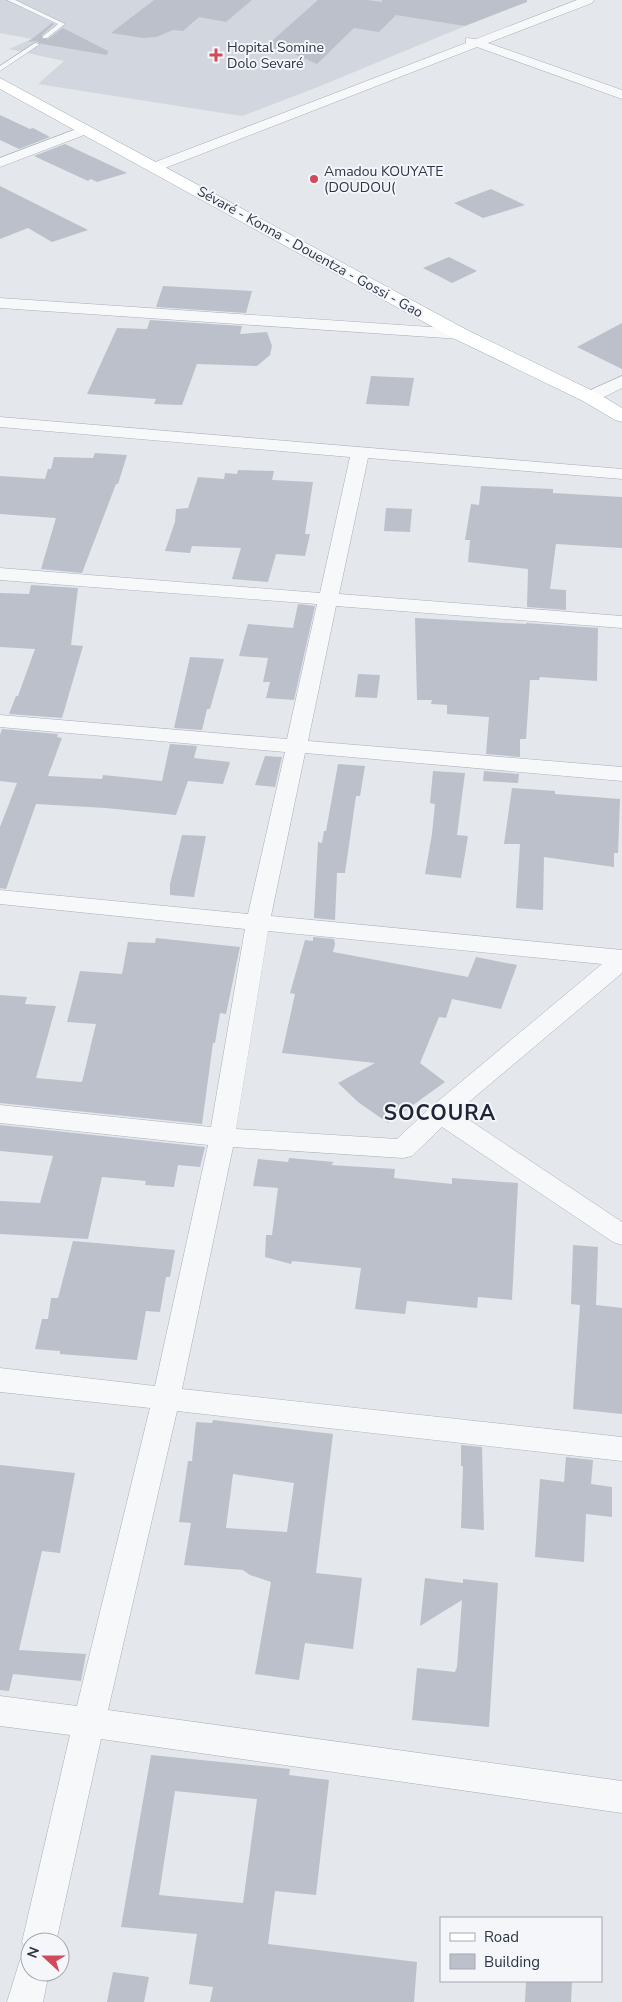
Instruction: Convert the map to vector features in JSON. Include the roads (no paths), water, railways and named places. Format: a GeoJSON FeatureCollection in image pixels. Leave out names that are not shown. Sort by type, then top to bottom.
{"type":"FeatureCollection","features":[{"type":"Feature","properties":{"kind":"main road","name":"Sévaré - Konna - Douentza - Gossi - Gao"},"geometry":{"type":"LineString","coordinates":[[0,83],[460,334],[590,397],[622,416]]}},
{"type":"Feature","properties":{"kind":"street"},"geometry":{"type":"LineString","coordinates":[[470,40],[546,4],[564,0]]}},
{"type":"Feature","properties":{"kind":"street"},"geometry":{"type":"LineString","coordinates":[[149,164],[470,40],[588,0]]}},
{"type":"Feature","properties":{"kind":"street"},"geometry":{"type":"LineString","coordinates":[[470,40],[622,95]]}},
{"type":"Feature","properties":{"kind":"street"},"geometry":{"type":"LineString","coordinates":[[0,163],[87,130]]}},
{"type":"Feature","properties":{"kind":"street"},"geometry":{"type":"LineString","coordinates":[[0,303],[460,334]]}},
{"type":"Feature","properties":{"kind":"street"},"geometry":{"type":"LineString","coordinates":[[590,397],[622,380]]}},
{"type":"Feature","properties":{"kind":"street"},"geometry":{"type":"LineString","coordinates":[[0,422],[622,474]]}},
{"type":"Feature","properties":{"kind":"street"},"geometry":{"type":"LineString","coordinates":[[41,1932],[88,1722],[166,1399],[222,1136],[258,922],[360,453]]}},
{"type":"Feature","properties":{"kind":"street"},"geometry":{"type":"LineString","coordinates":[[0,574],[622,622]]}},
{"type":"Feature","properties":{"kind":"street"},"geometry":{"type":"LineString","coordinates":[[0,722],[622,774]]}},
{"type":"Feature","properties":{"kind":"street"},"geometry":{"type":"LineString","coordinates":[[0,897],[622,959]]}},
{"type":"Feature","properties":{"kind":"street"},"geometry":{"type":"LineString","coordinates":[[0,1114],[222,1136],[402,1149],[440,1113],[622,959]]}},
{"type":"Feature","properties":{"kind":"street"},"geometry":{"type":"LineString","coordinates":[[440,1113],[622,1235]]}},
{"type":"Feature","properties":{"kind":"street"},"geometry":{"type":"LineString","coordinates":[[0,1380],[622,1449]]}},
{"type":"Feature","properties":{"kind":"street"},"geometry":{"type":"LineString","coordinates":[[0,1711],[622,1797]]}},
{"type":"Feature","properties":{"kind":"street"},"geometry":{"type":"LineString","coordinates":[[25,2002],[30,1982]]}},
{"type":"Feature","properties":{"kind":"lane"},"geometry":{"type":"LineString","coordinates":[[10,0],[62,24],[45,37]]}},
{"type":"Feature","properties":{"kind":"lane"},"geometry":{"type":"LineString","coordinates":[[0,69],[37,44]]}},
{"type":"Feature","properties":{"kind":"place","name":"Hopital Somine Dolo Sevaré"},"geometry":{"type":"Point","coordinates":[216,55]}},
{"type":"Feature","properties":{"kind":"place","name":"Amadou KOUYATE (DOUDOU("},"geometry":{"type":"Point","coordinates":[314,179]}},
{"type":"Feature","properties":{"kind":"district","name":"SOCOURA"},"geometry":{"type":"Point","coordinates":[440,1113]}}]}
